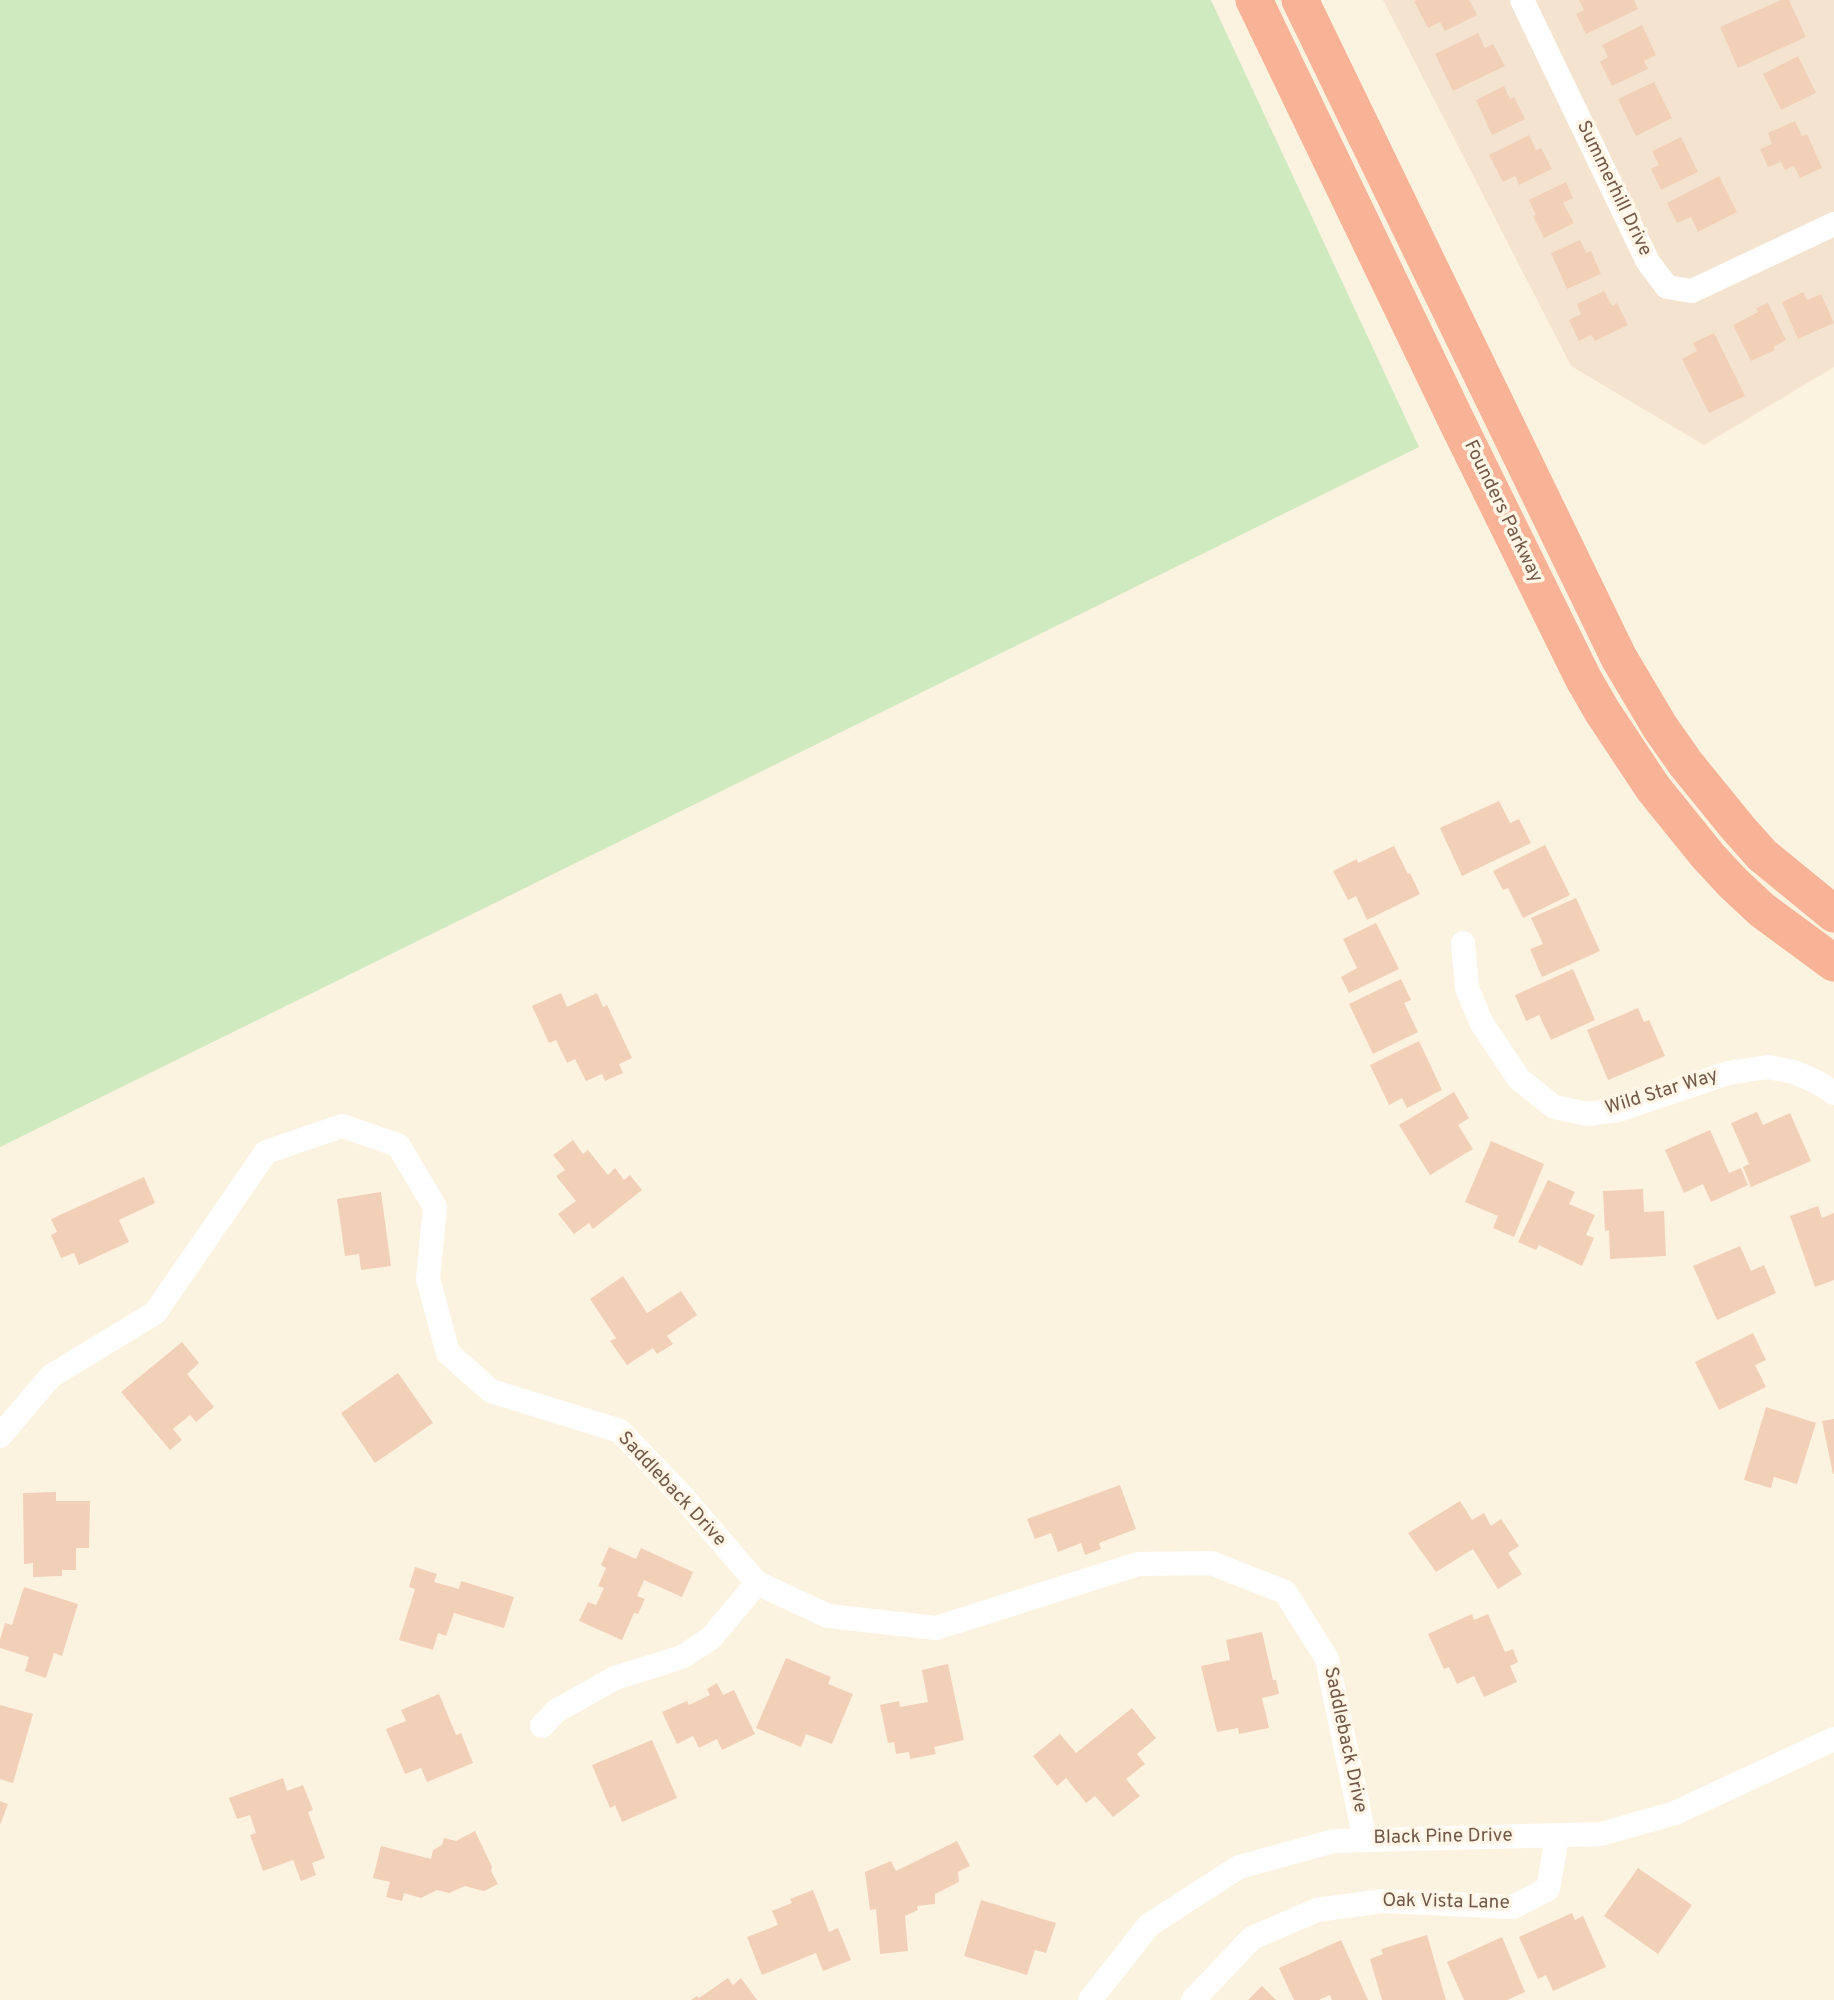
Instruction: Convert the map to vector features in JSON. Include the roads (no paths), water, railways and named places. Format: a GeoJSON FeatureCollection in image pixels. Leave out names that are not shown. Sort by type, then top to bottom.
{"type":"FeatureCollection","features":[{"type":"Feature","properties":{"kind":"highway","name":"Founders Parkway"},"geometry":{"type":"LineString","coordinates":[[1254,0],[1465,438],[1583,678],[1602,711],[1653,788],[1708,856],[1762,910],[1834,963]]}},
{"type":"Feature","properties":{"kind":"highway"},"geometry":{"type":"LineString","coordinates":[[1300,0],[1619,658],[1666,737],[1738,828],[1762,855],[1834,914]]}},
{"type":"Feature","properties":{"kind":"street","name":"Summerhill Drive"},"geometry":{"type":"LineString","coordinates":[[1522,0],[1648,262],[1667,287],[1692,291],[1834,224]]}},
{"type":"Feature","properties":{"kind":"street","name":"Wild Star Way"},"geometry":{"type":"LineString","coordinates":[[1463,943],[1467,988],[1481,1022],[1519,1079],[1554,1108],[1588,1114],[1619,1110],[1728,1073],[1768,1067],[1794,1072],[1834,1093]]}},
{"type":"Feature","properties":{"kind":"street","name":"Saddleback Drive"},"geometry":{"type":"LineString","coordinates":[[0,1436],[51,1376],[155,1313],[266,1152],[342,1126],[398,1145],[435,1207],[428,1279],[447,1353],[491,1391],[620,1431],[683,1497],[757,1583],[828,1616],[936,1628],[1138,1564],[1211,1563],[1285,1592],[1327,1659],[1365,1840]]}},
{"type":"Feature","properties":{"kind":"street"},"geometry":{"type":"LineString","coordinates":[[542,1726],[556,1711],[615,1678],[682,1657],[711,1638],[757,1583]]}},
{"type":"Feature","properties":{"kind":"street","name":"Black Pine Drive"},"geometry":{"type":"LineString","coordinates":[[1090,2000],[1149,1924],[1239,1867],[1334,1841],[1601,1834],[1675,1813],[1834,1739]]}},
{"type":"Feature","properties":{"kind":"street","name":"Oak Vista Lane"},"geometry":{"type":"LineString","coordinates":[[1193,2000],[1252,1938],[1317,1910],[1383,1901],[1513,1907],[1548,1889],[1557,1836]]}}]}
